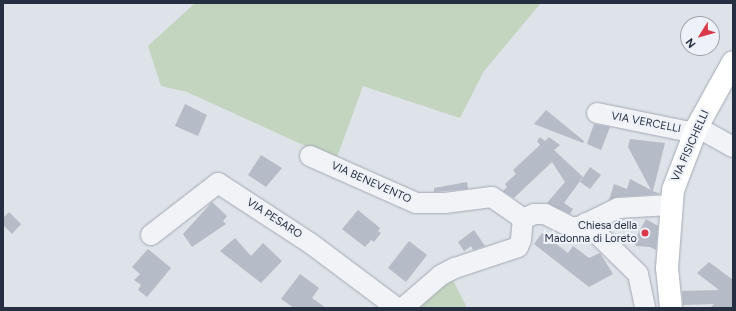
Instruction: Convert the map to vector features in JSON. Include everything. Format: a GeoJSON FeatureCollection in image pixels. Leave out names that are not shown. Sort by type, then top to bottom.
{"type":"FeatureCollection","features":[{"type":"Feature","properties":{"kind":"main road","name":"VIA FISICHELLI"},"geometry":{"type":"LineString","coordinates":[[672,308],[667,268],[670,205],[678,172],[696,130],[733,62]]}},
{"type":"Feature","properties":{"kind":"street","name":"VIA VERCELLI"},"geometry":{"type":"LineString","coordinates":[[598,113],[696,130],[733,147]]}},
{"type":"Feature","properties":{"kind":"street","name":"VIA BENEVENTO"},"geometry":{"type":"LineString","coordinates":[[310,156],[416,203],[445,203],[492,197],[523,219]]}},
{"type":"Feature","properties":{"kind":"street","name":"VIA PESARO"},"geometry":{"type":"LineString","coordinates":[[151,235],[218,183],[310,243],[397,308]]}},
{"type":"Feature","properties":{"kind":"street"},"geometry":{"type":"LineString","coordinates":[[403,308],[441,275],[455,268],[518,247],[521,240],[523,219],[534,214],[545,214],[570,227],[579,227],[618,208],[670,205]]}},
{"type":"Feature","properties":{"kind":"street"},"geometry":{"type":"LineString","coordinates":[[586,224],[638,274],[645,308]]}},
{"type":"Feature","properties":{"kind":"green space"},"geometry":{"type":"Polygon","coordinates":[[[195,3],[541,3],[484,71],[460,118],[363,86],[336,160],[187,92],[161,86],[148,46],[195,3]]]}},
{"type":"Feature","properties":{"kind":"green space"},"geometry":{"type":"Polygon","coordinates":[[[450,274],[467,308],[418,308],[450,274]]]}},
{"type":"Feature","properties":{"kind":"building"},"geometry":{"type":"Polygon","coordinates":[[[185,104],[207,115],[198,136],[175,126],[185,104]]]}},
{"type":"Feature","properties":{"kind":"building"},"geometry":{"type":"Polygon","coordinates":[[[546,110],[584,141],[583,143],[534,124],[546,110]]]}},
{"type":"Feature","properties":{"kind":"building"},"geometry":{"type":"Polygon","coordinates":[[[594,124],[610,127],[601,150],[587,144],[594,124]]]}},
{"type":"Feature","properties":{"kind":"building"},"geometry":{"type":"Polygon","coordinates":[[[540,137],[545,141],[549,137],[560,145],[554,150],[583,177],[564,203],[573,209],[570,214],[547,203],[565,182],[552,162],[514,198],[503,191],[507,187],[505,184],[516,174],[513,170],[540,145],[537,141],[540,137]]]}},
{"type":"Feature","properties":{"kind":"building"},"geometry":{"type":"Polygon","coordinates":[[[630,139],[665,143],[653,191],[660,194],[617,197],[609,200],[614,184],[627,189],[630,179],[651,190],[628,147],[630,139]]]}},
{"type":"Feature","properties":{"kind":"building"},"geometry":{"type":"Polygon","coordinates":[[[261,155],[282,168],[266,187],[248,175],[261,155]]]}},
{"type":"Feature","properties":{"kind":"building"},"geometry":{"type":"Polygon","coordinates":[[[590,167],[601,175],[590,189],[580,182],[590,167]]]}},
{"type":"Feature","properties":{"kind":"building"},"geometry":{"type":"Polygon","coordinates":[[[467,182],[468,189],[434,192],[434,188],[467,182]]]}},
{"type":"Feature","properties":{"kind":"building"},"geometry":{"type":"Polygon","coordinates":[[[212,202],[227,216],[223,221],[226,224],[192,247],[183,234],[212,202]]]}},
{"type":"Feature","properties":{"kind":"building"},"geometry":{"type":"Polygon","coordinates":[[[358,210],[380,228],[378,231],[381,233],[374,242],[371,240],[365,247],[342,229],[358,210]]]}},
{"type":"Feature","properties":{"kind":"building"},"geometry":{"type":"Polygon","coordinates":[[[9,212],[21,224],[12,234],[3,225],[3,218],[9,212]]]}},
{"type":"Feature","properties":{"kind":"building","name":"Chiesa della Madonna di Loreto"},"geometry":{"type":"Polygon","coordinates":[[[646,219],[658,226],[656,250],[650,247],[636,246],[634,241],[646,219]]]}},
{"type":"Feature","properties":{"kind":"building"},"geometry":{"type":"Polygon","coordinates":[[[474,230],[485,246],[473,250],[471,246],[464,251],[458,242],[474,230]]]}},
{"type":"Feature","properties":{"kind":"building"},"geometry":{"type":"Polygon","coordinates":[[[542,233],[568,253],[573,246],[589,258],[600,253],[613,274],[589,287],[534,244],[542,233]]]}},
{"type":"Feature","properties":{"kind":"building"},"geometry":{"type":"Polygon","coordinates":[[[235,238],[251,256],[263,243],[282,261],[261,283],[220,251],[235,238]]]}},
{"type":"Feature","properties":{"kind":"building"},"geometry":{"type":"Polygon","coordinates":[[[409,241],[427,255],[406,282],[388,268],[409,241]]]}},
{"type":"Feature","properties":{"kind":"building"},"geometry":{"type":"Polygon","coordinates":[[[148,249],[171,268],[147,297],[138,290],[141,285],[134,280],[140,274],[132,267],[148,249]]]}},
{"type":"Feature","properties":{"kind":"building"},"geometry":{"type":"Polygon","coordinates":[[[709,262],[733,280],[733,308],[710,308],[714,304],[683,305],[682,291],[719,290],[697,273],[709,262]]]}},
{"type":"Feature","properties":{"kind":"building"},"geometry":{"type":"Polygon","coordinates":[[[300,274],[319,288],[312,298],[326,308],[294,308],[281,299],[300,274]]]}},
{"type":"Feature","properties":{"kind":"place","name":"Chiesa della Madonna di Loreto"},"geometry":{"type":"Point","coordinates":[645,233]}}]}
